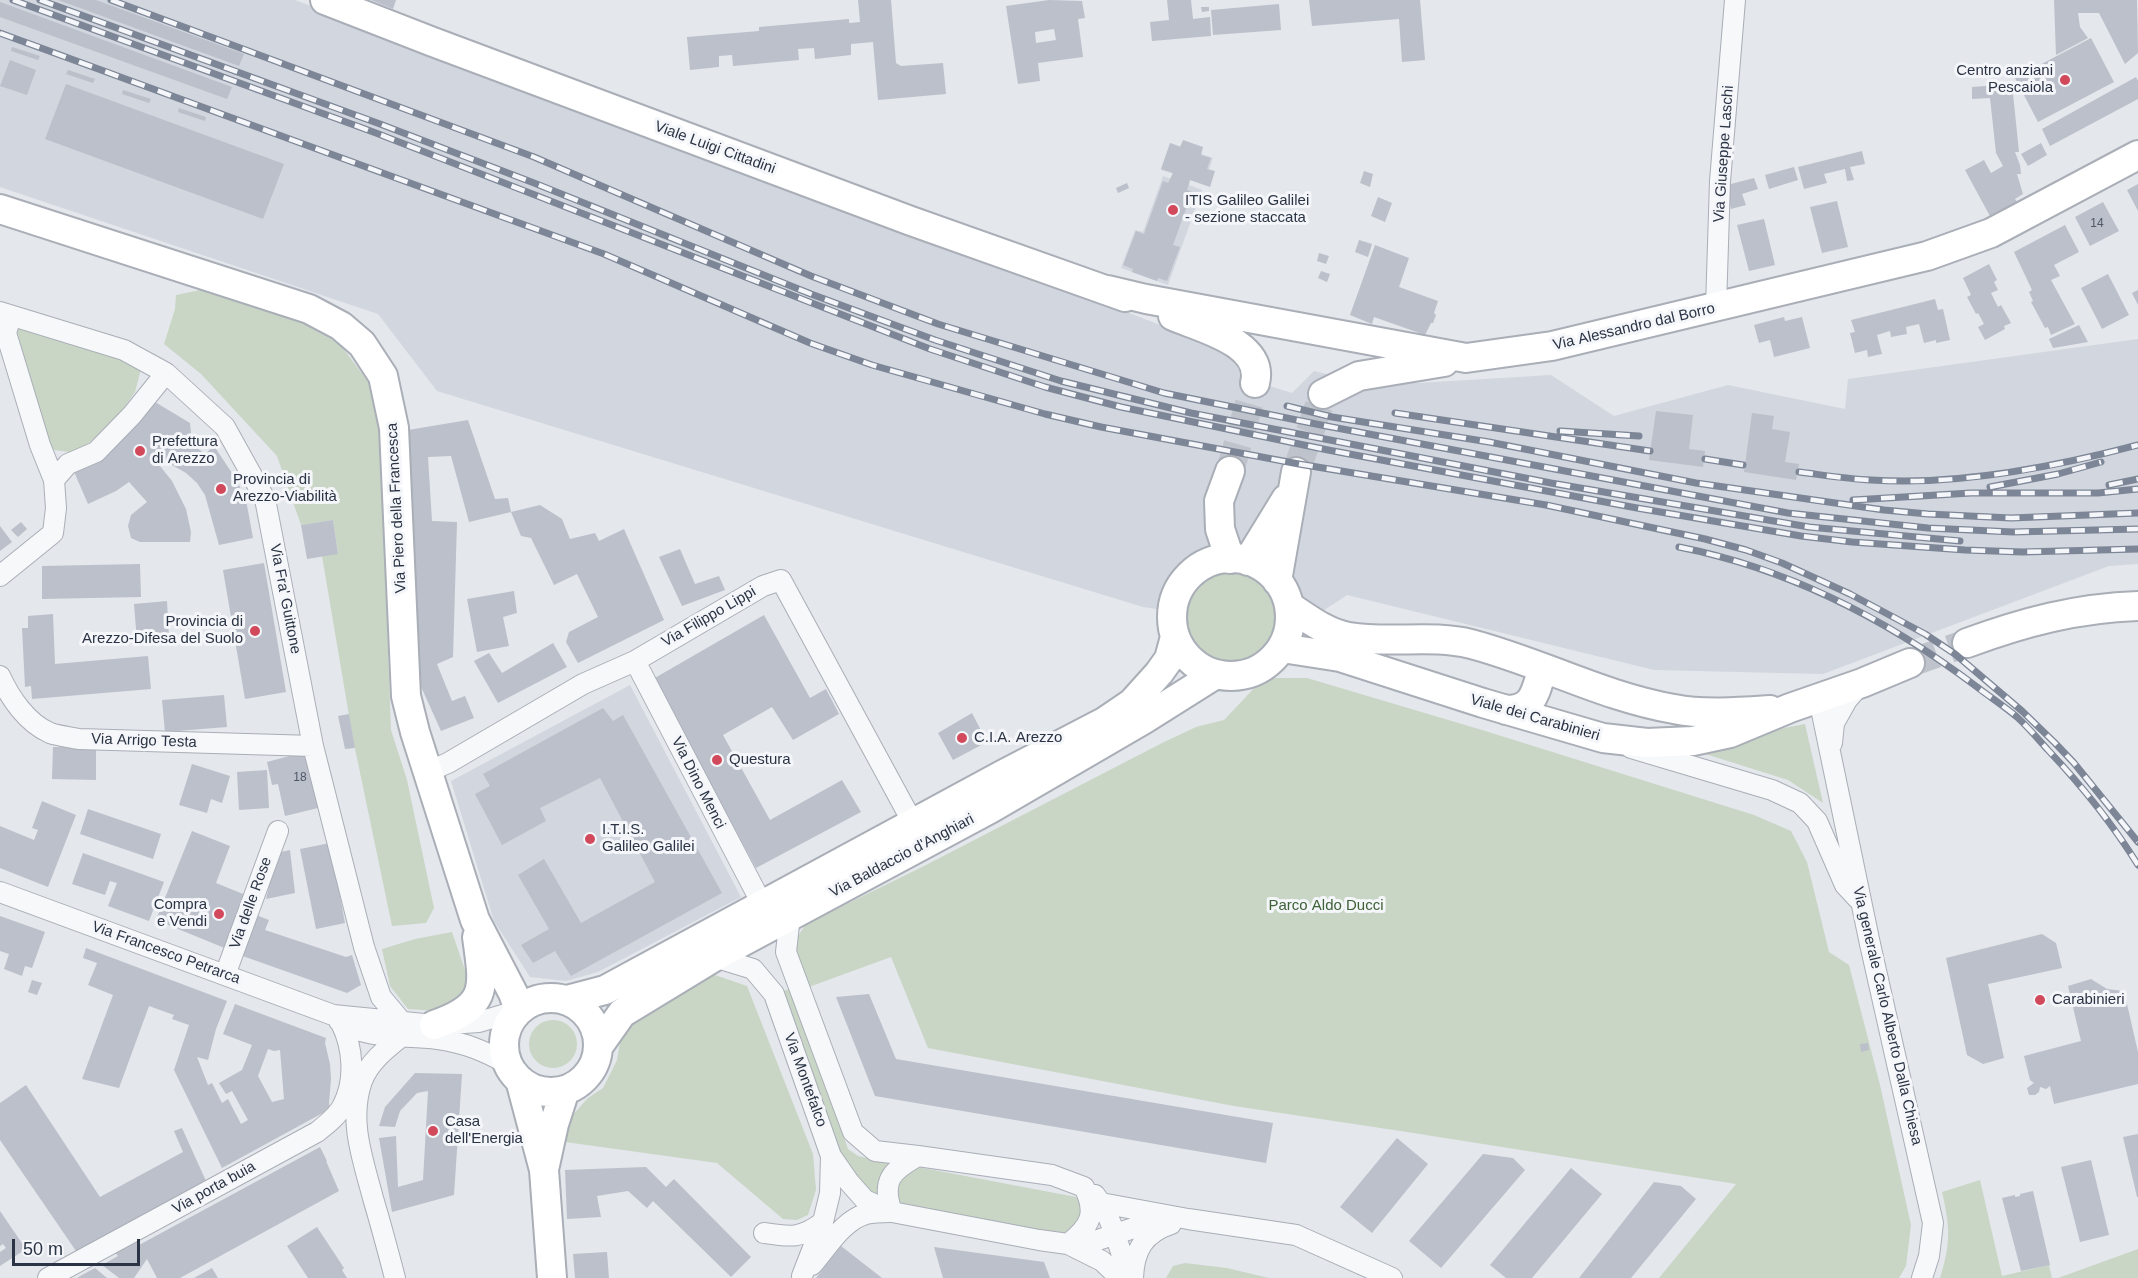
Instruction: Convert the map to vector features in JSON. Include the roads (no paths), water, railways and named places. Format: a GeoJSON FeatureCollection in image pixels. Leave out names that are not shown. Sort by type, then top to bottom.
{"type":"FeatureCollection","features":[{"type":"Feature","properties":{"kind":"main road","name":"Viale Luigi Cittadini"},"geometry":{"type":"LineString","coordinates":[[325,0],[889,213],[1108,290]]}},
{"type":"Feature","properties":{"kind":"main road","name":"Via Alessandro dal Borro"},"geometry":{"type":"LineString","coordinates":[[1108,290],[1466,358],[1552,346],[1927,256],[1991,233],[2138,155]]}},
{"type":"Feature","properties":{"kind":"main road","name":"Via Piero della Francesca"},"geometry":{"type":"LineString","coordinates":[[0,209],[309,309],[341,326],[362,345],[383,376],[394,428],[406,696],[427,772],[475,920],[513,993],[519,1010]]}},
{"type":"Feature","properties":{"kind":"main road"},"geometry":{"type":"LineString","coordinates":[[1108,290],[1237,343],[1250,356],[1257,370],[1255,381]]}},
{"type":"Feature","properties":{"kind":"main road"},"geometry":{"type":"LineString","coordinates":[[1323,394],[1359,376],[1466,358]]}},
{"type":"Feature","properties":{"kind":"main road"},"geometry":{"type":"LineString","coordinates":[[1230,471],[1219,501],[1220,529],[1239,560]]}},
{"type":"Feature","properties":{"kind":"main road"},"geometry":{"type":"LineString","coordinates":[[1239,560],[1285,502],[1296,472],[1277,581]]}},
{"type":"Feature","properties":{"kind":"main road"},"geometry":{"type":"LineString","coordinates":[[1239,560],[1264,569],[1277,581],[1289,606],[1290,621],[1282,648],[1269,662],[1253,672],[1235,676],[1216,674],[1198,667],[1184,653],[1175,637],[1173,607],[1179,589],[1186,579],[1206,564],[1239,560]]}},
{"type":"Feature","properties":{"kind":"main road","name":"Viale dei Carabinieri"},"geometry":{"type":"LineString","coordinates":[[1289,606],[1316,624],[1347,637],[1451,640],[1472,644],[1628,699],[1676,710],[1757,711],[1790,708]]}},
{"type":"Feature","properties":{"kind":"main road"},"geometry":{"type":"LineString","coordinates":[[1967,643],[2058,614],[2089,609],[2138,606]]}},
{"type":"Feature","properties":{"kind":"main road","name":"Via Baldaccio d'Anghiari"},"geometry":{"type":"LineString","coordinates":[[567,1000],[605,990],[912,823],[1104,722],[1132,703],[1159,673],[1168,659],[1175,637]]}},
{"type":"Feature","properties":{"kind":"main road","name":"Viale dei Carabinieri"},"geometry":{"type":"LineString","coordinates":[[1282,648],[1340,657],[1603,738],[1647,743],[1693,741],[1730,733],[1910,663]]}},
{"type":"Feature","properties":{"kind":"main road"},"geometry":{"type":"LineString","coordinates":[[1506,710],[1515,710],[1528,705],[1543,668]]}},
{"type":"Feature","properties":{"kind":"main road","name":"Via Baldaccio d'Anghiari"},"geometry":{"type":"LineString","coordinates":[[598,1047],[622,1013],[714,957],[990,810],[1216,674]]}},
{"type":"Feature","properties":{"kind":"main road"},"geometry":{"type":"LineString","coordinates":[[434,1025],[455,1017],[472,1004],[482,988],[475,920]]}},
{"type":"Feature","properties":{"kind":"main road"},"geometry":{"type":"LineString","coordinates":[[514,1072],[533,1089],[549,1092],[565,1090],[578,1084],[588,1074],[595,1061],[598,1047],[597,1032],[590,1018],[580,1007],[567,1000],[541,998],[519,1010],[509,1022],[504,1036],[504,1050],[514,1072],[544,1170],[552,1278]]}},
{"type":"Feature","properties":{"kind":"main road"},"geometry":{"type":"LineString","coordinates":[[544,1170],[554,1124],[565,1090]]}},
{"type":"Feature","properties":{"kind":"street","name":"Via Giuseppe Laschi"},"geometry":{"type":"LineString","coordinates":[[1716,307],[1720,181],[1735,0]]}},
{"type":"Feature","properties":{"kind":"street","name":"Via Fra' Guittone"},"geometry":{"type":"LineString","coordinates":[[6,314],[124,350],[166,373],[225,428],[265,499],[314,746],[364,947],[381,997],[395,1025]]}},
{"type":"Feature","properties":{"kind":"street"},"geometry":{"type":"LineString","coordinates":[[0,576],[53,533],[56,508],[54,480],[40,445],[6,333],[6,314]]}},
{"type":"Feature","properties":{"kind":"street"},"geometry":{"type":"LineString","coordinates":[[54,480],[68,464],[96,452],[132,415],[166,373]]}},
{"type":"Feature","properties":{"kind":"street","name":"Via Filippo Lippi"},"geometry":{"type":"LineString","coordinates":[[427,772],[448,763],[583,684],[635,661],[763,586],[781,580],[912,823]]}},
{"type":"Feature","properties":{"kind":"street","name":"Via Dino Menci"},"geometry":{"type":"LineString","coordinates":[[635,661],[762,904]]}},
{"type":"Feature","properties":{"kind":"street","name":"Via Arrigo Testa"},"geometry":{"type":"LineString","coordinates":[[0,677],[16,703],[34,723],[52,733],[79,739],[314,746]]}},
{"type":"Feature","properties":{"kind":"street","name":"Via generale Carlo Alberto Dalla Chiesa"},"geometry":{"type":"LineString","coordinates":[[1830,754],[1834,723],[1847,700],[1862,682]]}},
{"type":"Feature","properties":{"kind":"street","name":"Via generale Carlo Alberto Dalla Chiesa"},"geometry":{"type":"LineString","coordinates":[[1819,699],[1861,903],[1933,1223],[1929,1256],[1922,1278]]}},
{"type":"Feature","properties":{"kind":"street"},"geometry":{"type":"LineString","coordinates":[[1603,738],[1645,753],[1772,790],[1800,803],[1817,821],[1845,885],[1861,903]]}},
{"type":"Feature","properties":{"kind":"street","name":"Via delle Rose"},"geometry":{"type":"LineString","coordinates":[[225,975],[278,831]]}},
{"type":"Feature","properties":{"kind":"street","name":"Via Francesco Petrarca"},"geometry":{"type":"LineString","coordinates":[[0,892],[225,975],[346,1027],[384,1036],[395,1025]]}},
{"type":"Feature","properties":{"kind":"street","name":"Via Montefalco"},"geometry":{"type":"LineString","coordinates":[[790,916],[786,952],[853,1132],[875,1150],[1053,1175],[1084,1186],[1093,1192],[1101,1203],[1131,1278]]}},
{"type":"Feature","properties":{"kind":"street","name":"Via Montefalco"},"geometry":{"type":"LineString","coordinates":[[714,957],[753,969],[774,993],[831,1156],[849,1182],[866,1200],[892,1212],[1068,1244],[1102,1261],[1120,1278]]}},
{"type":"Feature","properties":{"kind":"street","name":"Via Francesco Petrarca"},"geometry":{"type":"LineString","coordinates":[[346,1027],[479,1022],[519,1010]]}},
{"type":"Feature","properties":{"kind":"street"},"geometry":{"type":"LineString","coordinates":[[346,1027],[395,1025]]}},
{"type":"Feature","properties":{"kind":"street"},"geometry":{"type":"LineString","coordinates":[[395,1025],[362,1079],[356,1103],[361,1154],[395,1278]]}},
{"type":"Feature","properties":{"kind":"street","name":"Via Francesco Petrarca"},"geometry":{"type":"LineString","coordinates":[[395,1025],[481,1049],[514,1072]]}},
{"type":"Feature","properties":{"kind":"street","name":"Via porta buia"},"geometry":{"type":"LineString","coordinates":[[48,1278],[317,1132],[343,1106],[350,1087],[351,1067],[346,1027]]}},
{"type":"Feature","properties":{"kind":"street"},"geometry":{"type":"LineString","coordinates":[[317,1132],[330,1130],[342,1134],[361,1154]]}},
{"type":"Feature","properties":{"kind":"street"},"geometry":{"type":"LineString","coordinates":[[801,1277],[823,1222],[830,1193],[831,1156]]}},
{"type":"Feature","properties":{"kind":"street"},"geometry":{"type":"LineString","coordinates":[[801,1277],[845,1226],[855,1218],[867,1213],[892,1212],[887,1197],[891,1175],[918,1156]]}},
{"type":"Feature","properties":{"kind":"street"},"geometry":{"type":"LineString","coordinates":[[1068,1244],[1082,1233],[1088,1224],[1091,1202],[1084,1186]]}},
{"type":"Feature","properties":{"kind":"street"},"geometry":{"type":"LineString","coordinates":[[1101,1203],[1296,1235],[1392,1278]]}},
{"type":"Feature","properties":{"kind":"street"},"geometry":{"type":"LineString","coordinates":[[1068,1244],[1092,1242],[1179,1217]]}},
{"type":"Feature","properties":{"kind":"street","name":"Via Montefalco"},"geometry":{"type":"LineString","coordinates":[[1131,1278],[1139,1247],[1157,1229],[1179,1217]]}},
{"type":"Feature","properties":{"kind":"street"},"geometry":{"type":"LineString","coordinates":[[764,1233],[801,1236],[823,1222]]}},
{"type":"Feature","properties":{"kind":"tunnel"},"geometry":{"type":"LineString","coordinates":[[1230,471],[1255,383]]}},
{"type":"Feature","properties":{"kind":"tunnel"},"geometry":{"type":"LineString","coordinates":[[1296,472],[1323,394]]}},
{"type":"Feature","properties":{"kind":"tunnel"},"geometry":{"type":"LineString","coordinates":[[1910,663],[1967,643]]}},
{"type":"Feature","properties":{"kind":"railway"},"geometry":{"type":"LineString","coordinates":[[13,0],[376,133],[930,349],[1045,387],[1121,407],[1328,450],[1801,536],[1965,550],[2022,552],[2138,549]]}},
{"type":"Feature","properties":{"kind":"railway"},"geometry":{"type":"LineString","coordinates":[[40,0],[380,124],[811,294],[935,340],[1061,381],[1191,413],[1551,483],[1809,527],[1960,541]]}},
{"type":"Feature","properties":{"kind":"railway"},"geometry":{"type":"LineString","coordinates":[[111,0],[534,157],[811,276],[938,324],[1164,393],[1788,513],[1928,528],[2013,532],[2138,529]]}},
{"type":"Feature","properties":{"kind":"railway"},"geometry":{"type":"LineString","coordinates":[[0,33],[604,254],[810,343],[872,365],[1045,414],[1101,427],[1299,464],[1546,505],[1705,539],[1782,563],[1850,594],[1925,634],[1955,654],[2022,711],[2055,743],[2138,842]]}},
{"type":"Feature","properties":{"kind":"railway"},"geometry":{"type":"LineString","coordinates":[[1287,406],[1332,417],[1489,442],[1696,483],[1884,510],[2011,518],[2138,513]]}},
{"type":"Feature","properties":{"kind":"railway"},"geometry":{"type":"LineString","coordinates":[[1395,413],[1650,451]]}},
{"type":"Feature","properties":{"kind":"railway"},"geometry":{"type":"LineString","coordinates":[[1560,431],[1639,436]]}},
{"type":"Feature","properties":{"kind":"railway"},"geometry":{"type":"LineString","coordinates":[[1799,472],[1862,479],[1937,480],[2006,473],[2073,461],[2138,445]]}},
{"type":"Feature","properties":{"kind":"railway"},"geometry":{"type":"LineString","coordinates":[[1705,459],[1743,465]]}},
{"type":"Feature","properties":{"kind":"railway"},"geometry":{"type":"LineString","coordinates":[[1990,487],[2058,474],[2101,462]]}},
{"type":"Feature","properties":{"kind":"railway"},"geometry":{"type":"LineString","coordinates":[[2109,485],[2138,479]]}},
{"type":"Feature","properties":{"kind":"railway"},"geometry":{"type":"LineString","coordinates":[[1853,500],[1971,493],[2098,493],[2138,489]]}},
{"type":"Feature","properties":{"kind":"railway"},"geometry":{"type":"LineString","coordinates":[[1679,547],[1760,569],[1798,583],[1872,619],[1943,662],[2025,725],[2096,805],[2138,865]]}},
{"type":"Feature","properties":{"kind":"place","name":"Centro anziani Pescaiola"},"geometry":{"type":"Point","coordinates":[2065,80]}},
{"type":"Feature","properties":{"kind":"place","name":"ITIS Galileo Galilei - sezione staccata"},"geometry":{"type":"Point","coordinates":[1173,210]}},
{"type":"Feature","properties":{"kind":"place","name":"Prefettura di Arezzo"},"geometry":{"type":"Point","coordinates":[140,451]}},
{"type":"Feature","properties":{"kind":"place","name":"Provincia di Arezzo-Viabilità"},"geometry":{"type":"Point","coordinates":[221,489]}},
{"type":"Feature","properties":{"kind":"place","name":"Provincia di Arezzo-Difesa del Suolo"},"geometry":{"type":"Point","coordinates":[255,631]}},
{"type":"Feature","properties":{"kind":"place","name":"C.I.A. Arezzo"},"geometry":{"type":"Point","coordinates":[962,738]}},
{"type":"Feature","properties":{"kind":"place","name":"Questura"},"geometry":{"type":"Point","coordinates":[717,760]}},
{"type":"Feature","properties":{"kind":"place","name":"I.T.I.S. Galileo Galilei"},"geometry":{"type":"Point","coordinates":[590,839]}},
{"type":"Feature","properties":{"kind":"place","name":"Compra e Vendi"},"geometry":{"type":"Point","coordinates":[219,914]}},
{"type":"Feature","properties":{"kind":"place","name":"Carabinieri"},"geometry":{"type":"Point","coordinates":[2040,1000]}},
{"type":"Feature","properties":{"kind":"place","name":"Casa dell'Energia"},"geometry":{"type":"Point","coordinates":[433,1131]}},
{"type":"Feature","properties":{"kind":"park label","name":"Parco Aldo Ducci"},"geometry":{"type":"Point","coordinates":[1326,906]}}]}
